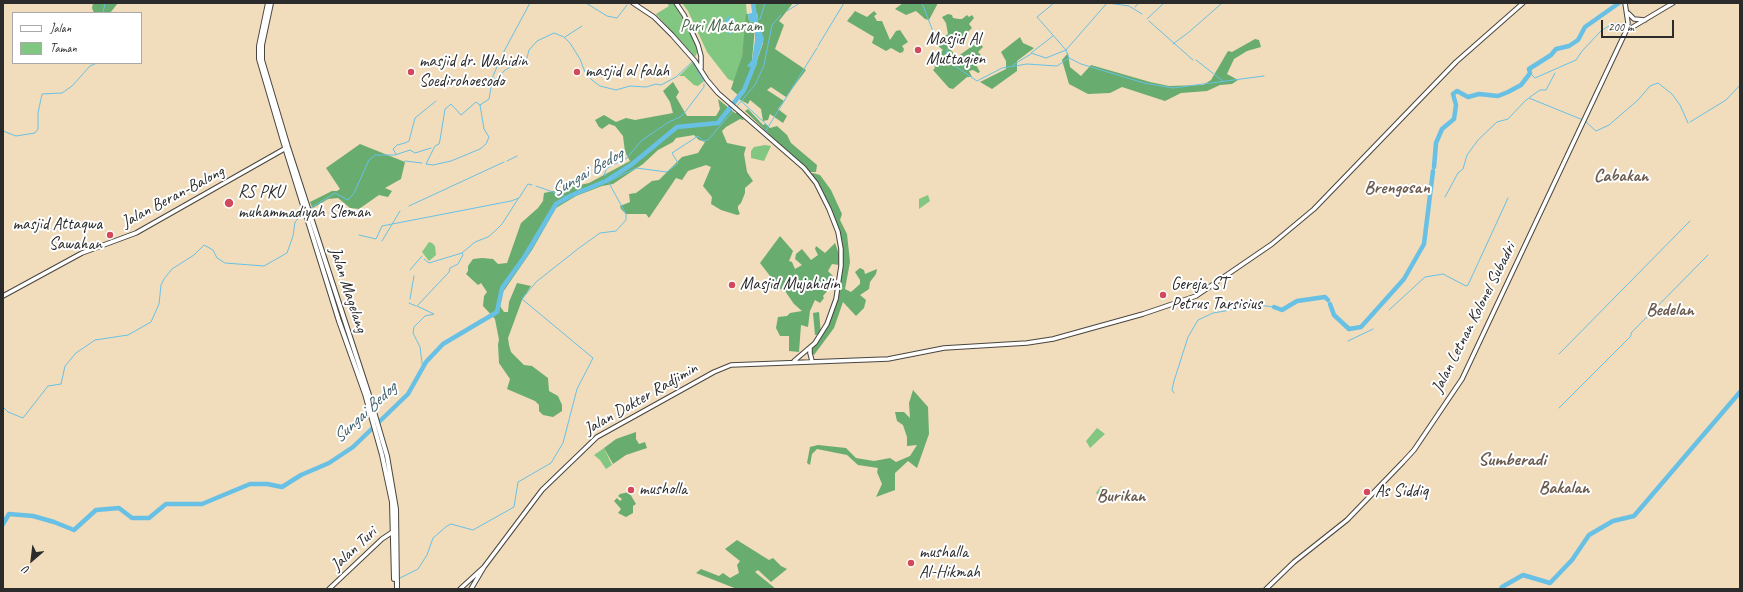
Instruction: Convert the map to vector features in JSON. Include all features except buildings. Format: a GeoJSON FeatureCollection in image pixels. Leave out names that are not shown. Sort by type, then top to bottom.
{"type":"FeatureCollection","features":[{"type":"Feature","properties":{"kind":"highway","name":"Jalan Magelang"},"geometry":{"type":"LineString","coordinates":[[268,3],[258,52],[286,148],[378,433],[390,489],[395,531],[396,589]]}},
{"type":"Feature","properties":{"kind":"highway","name":"Jalan Magelang"},"geometry":{"type":"LineString","coordinates":[[271,3],[262,46],[262,56],[286,148]]}},
{"type":"Feature","properties":{"kind":"main road"},"geometry":{"type":"LineString","coordinates":[[633,3],[654,17],[668,30],[700,68],[707,80],[718,93],[804,168],[816,183],[829,209],[838,232],[841,266],[836,299],[827,324],[810,348],[794,361]]}},
{"type":"Feature","properties":{"kind":"main road"},"geometry":{"type":"LineString","coordinates":[[676,3],[684,15],[702,56],[700,68]]}},
{"type":"Feature","properties":{"kind":"main road","name":"Jalan Dokter Radjimin"},"geometry":{"type":"LineString","coordinates":[[471,589],[484,567],[542,490],[597,437],[731,364],[888,359],[947,347],[1013,345],[1053,339],[1143,314],[1196,296],[1275,242],[1314,209],[1456,62],[1523,3]]}},
{"type":"Feature","properties":{"kind":"main road"},"geometry":{"type":"LineString","coordinates":[[1625,3],[1627,12],[1626,31]]}},
{"type":"Feature","properties":{"kind":"main road"},"geometry":{"type":"LineString","coordinates":[[1626,31],[1673,3]]}},
{"type":"Feature","properties":{"kind":"main road"},"geometry":{"type":"LineString","coordinates":[[1627,12],[1634,19],[1648,19]]}},
{"type":"Feature","properties":{"kind":"main road","name":"Jalan Letnan Kolonel Subadri"},"geometry":{"type":"LineString","coordinates":[[1266,589],[1294,562],[1327,537],[1359,508],[1414,450],[1453,394],[1462,379],[1626,31]]}},
{"type":"Feature","properties":{"kind":"main road","name":"Jalan Beran-Balong"},"geometry":{"type":"LineString","coordinates":[[3,296],[82,252],[136,233],[286,148]]}},
{"type":"Feature","properties":{"kind":"main road"},"geometry":{"type":"LineString","coordinates":[[810,348],[812,361]]}},
{"type":"Feature","properties":{"kind":"main road","name":"Jalan Turi"},"geometry":{"type":"LineString","coordinates":[[329,589],[382,539],[395,531]]}},
{"type":"Feature","properties":{"kind":"main road","name":"Jalan Dokter Radjimin"},"geometry":{"type":"LineString","coordinates":[[460,589],[484,567]]}},
{"type":"Feature","properties":{"kind":"green space"},"geometry":{"type":"Polygon","coordinates":[[[93,3],[118,3],[111,12],[94,12],[92,8],[93,3]]]}},
{"type":"Feature","properties":{"kind":"green space"},"geometry":{"type":"Polygon","coordinates":[[[667,3],[674,3],[688,28],[698,51],[695,57],[656,14],[669,6],[667,3]]]}},
{"type":"Feature","properties":{"kind":"green space","name":"Puri Mataram"},"geometry":{"type":"Polygon","coordinates":[[[682,3],[746,3],[747,16],[742,56],[735,82],[728,79],[707,52],[688,11],[682,3]]]}},
{"type":"Feature","properties":{"kind":"green space"},"geometry":{"type":"Polygon","coordinates":[[[755,3],[793,3],[779,21],[784,25],[775,49],[806,70],[786,97],[771,87],[767,90],[784,101],[778,109],[787,116],[783,123],[770,114],[768,120],[763,121],[761,109],[750,100],[748,104],[737,98],[739,96],[731,89],[742,56],[746,14],[748,14],[749,21],[753,22],[755,27],[752,60],[754,69],[763,43],[761,29],[757,20],[758,15],[755,12],[755,3]]]}},
{"type":"Feature","properties":{"kind":"green space"},"geometry":{"type":"Polygon","coordinates":[[[903,3],[938,3],[929,20],[925,19],[916,11],[906,15],[895,9],[903,3]]]}},
{"type":"Feature","properties":{"kind":"green space"},"geometry":{"type":"Polygon","coordinates":[[[855,11],[867,17],[874,11],[877,14],[874,16],[877,21],[882,21],[890,40],[896,31],[900,30],[908,42],[902,46],[904,49],[903,52],[900,53],[891,48],[886,51],[872,43],[874,37],[847,21],[855,11]]]}},
{"type":"Feature","properties":{"kind":"green space"},"geometry":{"type":"Polygon","coordinates":[[[948,14],[952,15],[953,18],[959,19],[962,19],[967,15],[969,17],[972,15],[974,18],[969,24],[972,28],[950,49],[957,57],[975,44],[973,40],[978,35],[982,38],[978,41],[983,47],[978,52],[983,57],[976,65],[980,72],[978,73],[973,70],[969,71],[972,77],[967,77],[953,89],[949,88],[933,70],[935,68],[933,59],[943,50],[937,45],[935,37],[940,36],[942,38],[948,34],[946,23],[942,17],[948,14]]]}},
{"type":"Feature","properties":{"kind":"green space"},"geometry":{"type":"Polygon","coordinates":[[[1020,37],[1023,43],[1034,48],[1017,61],[1017,71],[992,89],[980,82],[1006,69],[1006,61],[1001,52],[1020,37]]]}},
{"type":"Feature","properties":{"kind":"green space"},"geometry":{"type":"Polygon","coordinates":[[[1255,39],[1259,40],[1261,47],[1247,51],[1234,59],[1227,74],[1238,80],[1232,84],[1220,85],[1207,91],[1181,93],[1165,101],[1122,87],[1110,93],[1088,94],[1069,84],[1062,60],[1068,53],[1070,67],[1081,76],[1091,65],[1169,86],[1203,85],[1211,80],[1228,51],[1232,52],[1255,39]]]}},
{"type":"Feature","properties":{"kind":"green space"},"geometry":{"type":"Polygon","coordinates":[[[693,62],[704,81],[698,86],[694,85],[684,76],[679,76],[693,62]]]}},
{"type":"Feature","properties":{"kind":"green space"},"geometry":{"type":"Polygon","coordinates":[[[673,82],[679,92],[676,97],[687,116],[716,116],[720,109],[718,99],[735,113],[740,113],[745,117],[743,120],[740,119],[722,131],[727,143],[746,147],[744,154],[747,172],[753,181],[745,188],[745,193],[741,203],[738,206],[740,214],[737,215],[721,210],[711,204],[712,197],[703,186],[711,167],[706,165],[688,171],[682,180],[676,178],[649,218],[646,214],[626,214],[620,206],[630,202],[629,194],[636,193],[652,181],[659,180],[682,157],[698,153],[705,142],[699,140],[694,135],[676,138],[673,142],[658,150],[643,164],[613,184],[602,186],[576,196],[556,208],[532,250],[503,292],[500,306],[504,312],[508,312],[509,302],[517,283],[531,286],[522,300],[508,338],[511,352],[524,365],[532,366],[548,378],[549,391],[558,396],[562,405],[562,411],[553,417],[543,415],[539,411],[539,405],[535,401],[507,389],[510,379],[499,363],[499,340],[495,319],[483,306],[484,296],[487,292],[481,283],[478,285],[466,274],[468,271],[468,266],[473,259],[482,258],[493,259],[498,264],[507,263],[521,223],[538,208],[543,201],[544,193],[589,183],[630,161],[625,152],[623,136],[615,126],[609,124],[602,129],[595,120],[604,115],[616,122],[626,118],[635,120],[673,113],[670,102],[663,91],[673,82]]]}},
{"type":"Feature","properties":{"kind":"green space"},"geometry":{"type":"Polygon","coordinates":[[[748,109],[763,125],[765,124],[770,128],[777,126],[787,135],[791,143],[817,165],[816,172],[809,172],[745,111],[748,109]]]}},
{"type":"Feature","properties":{"kind":"green space"},"geometry":{"type":"Polygon","coordinates":[[[360,144],[405,162],[401,179],[385,188],[392,191],[388,197],[379,195],[359,209],[350,208],[338,198],[328,199],[313,208],[310,202],[332,191],[337,191],[340,189],[326,168],[360,144]]]}},
{"type":"Feature","properties":{"kind":"green space"},"geometry":{"type":"Polygon","coordinates":[[[765,145],[771,146],[764,161],[751,158],[751,151],[754,147],[765,145]]]}},
{"type":"Feature","properties":{"kind":"green space"},"geometry":{"type":"Polygon","coordinates":[[[813,173],[820,175],[831,190],[842,214],[840,220],[847,234],[850,262],[845,289],[851,292],[860,284],[860,280],[855,272],[860,268],[864,270],[865,274],[877,269],[876,274],[870,282],[869,289],[860,295],[866,300],[864,308],[856,316],[843,302],[834,328],[814,355],[811,352],[813,347],[837,300],[843,265],[836,221],[822,190],[811,174],[813,173]]]}},
{"type":"Feature","properties":{"kind":"green space"},"geometry":{"type":"Polygon","coordinates":[[[928,195],[930,201],[919,209],[919,199],[928,195]]]}},
{"type":"Feature","properties":{"kind":"green space"},"geometry":{"type":"Polygon","coordinates":[[[780,236],[793,251],[789,261],[792,262],[795,269],[802,265],[795,259],[796,254],[802,249],[811,260],[818,255],[815,249],[816,246],[825,253],[835,243],[839,254],[839,265],[832,264],[828,271],[833,276],[824,283],[825,287],[829,289],[823,296],[824,298],[820,303],[815,300],[810,311],[808,327],[801,325],[799,352],[789,351],[789,336],[780,336],[776,328],[778,317],[787,316],[790,313],[802,311],[794,304],[785,291],[780,289],[760,263],[780,236]]]}},
{"type":"Feature","properties":{"kind":"green space"},"geometry":{"type":"Polygon","coordinates":[[[429,242],[435,246],[436,255],[429,261],[422,252],[429,242]]]}},
{"type":"Feature","properties":{"kind":"green space"},"geometry":{"type":"Polygon","coordinates":[[[819,312],[821,334],[815,335],[813,313],[819,312]]]}},
{"type":"Feature","properties":{"kind":"green space"},"geometry":{"type":"Polygon","coordinates":[[[913,390],[928,407],[929,434],[917,468],[908,461],[895,473],[895,490],[876,497],[882,484],[877,472],[878,468],[858,465],[847,455],[817,449],[812,454],[810,465],[807,463],[810,447],[818,445],[846,448],[856,458],[874,461],[890,458],[896,462],[910,456],[917,445],[907,446],[907,437],[903,425],[897,421],[895,412],[904,412],[910,418],[909,403],[913,390]]]}},
{"type":"Feature","properties":{"kind":"green space"},"geometry":{"type":"Polygon","coordinates":[[[1097,428],[1105,434],[1090,448],[1086,441],[1097,428]]]}},
{"type":"Feature","properties":{"kind":"green space"},"geometry":{"type":"Polygon","coordinates":[[[636,432],[636,439],[639,444],[645,442],[647,448],[626,455],[613,464],[604,448],[616,439],[636,432]]]}},
{"type":"Feature","properties":{"kind":"green space"},"geometry":{"type":"Polygon","coordinates":[[[604,448],[612,465],[606,469],[600,460],[594,455],[604,448]]]}},
{"type":"Feature","properties":{"kind":"green space"},"geometry":{"type":"Polygon","coordinates":[[[1101,486],[1109,493],[1105,498],[1102,498],[1096,493],[1101,486]]]}},
{"type":"Feature","properties":{"kind":"green space"},"geometry":{"type":"Polygon","coordinates":[[[629,492],[636,504],[633,506],[633,513],[626,517],[618,513],[621,509],[614,501],[617,498],[620,501],[622,499],[618,496],[620,494],[629,492]]]}},
{"type":"Feature","properties":{"kind":"green space"},"geometry":{"type":"Polygon","coordinates":[[[737,540],[769,560],[773,558],[781,566],[787,569],[771,582],[758,570],[755,572],[776,589],[737,589],[696,573],[701,569],[719,576],[723,573],[730,578],[739,573],[737,565],[740,561],[725,549],[737,540]]]}},
{"type":"Feature","properties":{"kind":"water"},"geometry":{"type":"Polygon","coordinates":[[[755,12],[758,15],[757,20],[764,39],[754,69],[747,66],[752,60],[755,40],[755,27],[753,22],[749,21],[748,14],[755,12]]]}},
{"type":"Feature","properties":{"kind":"water"},"geometry":{"type":"Polygon","coordinates":[[[728,16],[730,17],[730,20],[733,19],[732,17],[734,18],[735,25],[734,31],[729,34],[722,28],[728,16]]]}},
{"type":"Feature","properties":{"kind":"waterway"},"geometry":{"type":"LineString","coordinates":[[103,12],[105,3]]}},
{"type":"Feature","properties":{"kind":"waterway"},"geometry":{"type":"LineString","coordinates":[[480,105],[476,102],[461,115],[451,104],[445,109],[439,144],[435,146],[426,164],[433,165],[451,161],[480,149],[486,144],[489,137],[484,129],[480,105],[489,99],[493,76],[502,55],[530,3]]}},
{"type":"Feature","properties":{"kind":"waterway"},"geometry":{"type":"LineString","coordinates":[[586,3],[607,16],[617,18],[627,5]]}},
{"type":"Feature","properties":{"kind":"waterway","name":"Sungai Bedog"},"geometry":{"type":"LineString","coordinates":[[753,3],[755,17]]}},
{"type":"Feature","properties":{"kind":"waterway"},"geometry":{"type":"LineString","coordinates":[[757,19],[760,19],[765,3]]}},
{"type":"Feature","properties":{"kind":"waterway"},"geometry":{"type":"LineString","coordinates":[[787,11],[800,3]]}},
{"type":"Feature","properties":{"kind":"waterway"},"geometry":{"type":"LineString","coordinates":[[818,46],[844,3]]}},
{"type":"Feature","properties":{"kind":"waterway"},"geometry":{"type":"LineString","coordinates":[[922,3],[937,42],[948,45],[946,57],[948,61],[977,81],[1002,68],[1027,64],[1057,66],[1069,58]]}},
{"type":"Feature","properties":{"kind":"waterway"},"geometry":{"type":"LineString","coordinates":[[1054,3],[1037,17],[1066,50],[1069,58],[1081,64],[1144,83],[1173,88],[1264,76]]}},
{"type":"Feature","properties":{"kind":"waterway"},"geometry":{"type":"LineString","coordinates":[[1053,36],[1031,53],[1046,58],[1066,50],[1106,3]]}},
{"type":"Feature","properties":{"kind":"waterway"},"geometry":{"type":"LineString","coordinates":[[1108,3],[1129,6],[1142,14]]}},
{"type":"Feature","properties":{"kind":"waterway"},"geometry":{"type":"LineString","coordinates":[[1135,7],[1139,3]]}},
{"type":"Feature","properties":{"kind":"waterway"},"geometry":{"type":"LineString","coordinates":[[1147,19],[1164,3]]}},
{"type":"Feature","properties":{"kind":"waterway"},"geometry":{"type":"LineString","coordinates":[[1434,167],[1436,143],[1442,129],[1454,119],[1456,105],[1453,94],[1457,91],[1468,97],[1479,94],[1498,96],[1521,85],[1530,73],[1529,69],[1551,55],[1556,49],[1569,46],[1578,40],[1585,27],[1619,3]]}},
{"type":"Feature","properties":{"kind":"waterway"},"geometry":{"type":"LineString","coordinates":[[1173,44],[1221,4]]}},
{"type":"Feature","properties":{"kind":"waterway"},"geometry":{"type":"LineString","coordinates":[[610,181],[636,168],[667,172],[678,163],[672,153],[698,136],[703,141],[708,140],[755,85],[764,65],[772,25],[781,15]]}},
{"type":"Feature","properties":{"kind":"waterway"},"geometry":{"type":"LineString","coordinates":[[1149,21],[1193,60]]}},
{"type":"Feature","properties":{"kind":"waterway"},"geometry":{"type":"LineString","coordinates":[[1530,73],[1535,78],[1576,60],[1582,51],[1601,31],[1610,25],[1622,25]]}},
{"type":"Feature","properties":{"kind":"waterway"},"geometry":{"type":"LineString","coordinates":[[565,37],[582,26]]}},
{"type":"Feature","properties":{"kind":"waterway"},"geometry":{"type":"LineString","coordinates":[[493,79],[498,78],[505,70],[527,58],[529,50],[537,41],[554,33],[564,37],[570,43],[580,59],[585,72],[593,81],[600,86],[616,90],[630,86],[646,87],[656,84],[661,85],[676,77],[693,61]]}},
{"type":"Feature","properties":{"kind":"waterway"},"geometry":{"type":"LineString","coordinates":[[765,132],[817,48]]}},
{"type":"Feature","properties":{"kind":"waterway"},"geometry":{"type":"LineString","coordinates":[[1013,65],[1031,54]]}},
{"type":"Feature","properties":{"kind":"waterway"},"geometry":{"type":"LineString","coordinates":[[1196,60],[1224,82]]}},
{"type":"Feature","properties":{"kind":"waterway"},"geometry":{"type":"LineString","coordinates":[[693,62],[703,81]]}},
{"type":"Feature","properties":{"kind":"waterway","name":"Sungai Bedog"},"geometry":{"type":"LineString","coordinates":[[3,524],[9,514],[33,516],[74,530],[96,510],[119,508],[132,518],[149,518],[166,504],[202,504],[250,484],[267,484],[282,487],[301,475],[329,463],[353,447],[408,394],[426,362],[443,344],[497,312],[502,288],[525,256],[556,204],[572,195],[606,181],[631,165],[677,127],[718,123],[744,90],[755,63]]}},
{"type":"Feature","properties":{"kind":"waterway"},"geometry":{"type":"LineString","coordinates":[[3,131],[16,136],[35,133],[38,129],[38,113],[42,94],[62,93],[72,86],[90,66],[95,64]]}},
{"type":"Feature","properties":{"kind":"waterway"},"geometry":{"type":"LineString","coordinates":[[1530,97],[1540,90],[1546,90],[1555,73]]}},
{"type":"Feature","properties":{"kind":"waterway"},"geometry":{"type":"LineString","coordinates":[[1586,122],[1596,131],[1609,125],[1638,100],[1650,86],[1658,83],[1672,94],[1680,105],[1688,123]]}},
{"type":"Feature","properties":{"kind":"waterway"},"geometry":{"type":"LineString","coordinates":[[606,175],[604,175],[607,168],[627,158],[641,141],[667,123],[682,116],[704,87],[704,84]]}},
{"type":"Feature","properties":{"kind":"waterway"},"geometry":{"type":"LineString","coordinates":[[1690,122],[1726,100],[1740,85]]}},
{"type":"Feature","properties":{"kind":"waterway"},"geometry":{"type":"LineString","coordinates":[[1445,197],[1458,173],[1463,169],[1467,155],[1478,140],[1497,122],[1508,119],[1529,98],[1583,120]]}},
{"type":"Feature","properties":{"kind":"waterway"},"geometry":{"type":"LineString","coordinates":[[396,154],[393,149],[397,145],[409,141],[415,118],[436,101]]}},
{"type":"Feature","properties":{"kind":"waterway"},"geometry":{"type":"LineString","coordinates":[[741,101],[768,126]]}},
{"type":"Feature","properties":{"kind":"waterway"},"geometry":{"type":"LineString","coordinates":[[309,209],[335,193],[348,200],[354,193],[369,160],[375,155],[395,155],[410,150],[415,153],[431,148]]}},
{"type":"Feature","properties":{"kind":"waterway"},"geometry":{"type":"LineString","coordinates":[[507,161],[517,156]]}},
{"type":"Feature","properties":{"kind":"waterway"},"geometry":{"type":"LineString","coordinates":[[405,161],[422,163]]}},
{"type":"Feature","properties":{"kind":"waterway"},"geometry":{"type":"LineString","coordinates":[[409,206],[504,162]]}},
{"type":"Feature","properties":{"kind":"waterway"},"geometry":{"type":"LineString","coordinates":[[1330,304],[1334,315],[1349,329],[1361,327],[1404,279],[1424,244],[1433,171]]}},
{"type":"Feature","properties":{"kind":"waterway"},"geometry":{"type":"LineString","coordinates":[[400,578],[418,569],[427,555],[433,538],[447,526],[451,524],[473,530],[514,507],[518,482],[551,463],[563,443],[577,389],[593,358],[522,299],[536,282],[579,248],[600,233],[616,231],[626,220],[626,214],[609,183]]}},
{"type":"Feature","properties":{"kind":"waterway"},"geometry":{"type":"LineString","coordinates":[[359,235],[376,239],[382,226],[511,201],[519,198],[528,184],[532,185]]}},
{"type":"Feature","properties":{"kind":"waterway"},"geometry":{"type":"LineString","coordinates":[[536,186],[567,197]]}},
{"type":"Feature","properties":{"kind":"waterway"},"geometry":{"type":"LineString","coordinates":[[1389,310],[1425,277],[1443,274],[1466,286],[1468,285],[1508,198]]}},
{"type":"Feature","properties":{"kind":"waterway"},"geometry":{"type":"LineString","coordinates":[[424,259],[429,263],[462,253],[475,242],[488,237],[502,224],[518,199]]}},
{"type":"Feature","properties":{"kind":"waterway"},"geometry":{"type":"LineString","coordinates":[[382,241],[400,211]]}},
{"type":"Feature","properties":{"kind":"waterway"},"geometry":{"type":"LineString","coordinates":[[3,407],[8,412],[23,418],[48,386],[61,384],[65,366],[76,353],[95,340],[128,335],[151,322],[159,304],[161,285],[164,279],[172,269],[194,255],[204,245],[213,250],[217,258],[225,263],[264,266],[287,253],[293,236],[295,222],[304,213]]}},
{"type":"Feature","properties":{"kind":"waterway"},"geometry":{"type":"LineString","coordinates":[[1559,354],[1690,221]]}},
{"type":"Feature","properties":{"kind":"waterway"},"geometry":{"type":"LineString","coordinates":[[423,370],[420,347],[413,333],[414,327],[425,316],[434,314],[417,306],[449,272],[450,268],[458,264],[463,255],[462,253]]}},
{"type":"Feature","properties":{"kind":"waterway"},"geometry":{"type":"LineString","coordinates":[[1559,408],[1631,336],[1631,333],[1708,255]]}},
{"type":"Feature","properties":{"kind":"waterway"},"geometry":{"type":"LineString","coordinates":[[410,270],[422,256]]}},
{"type":"Feature","properties":{"kind":"waterway"},"geometry":{"type":"LineString","coordinates":[[410,299],[414,276]]}},
{"type":"Feature","properties":{"kind":"waterway"},"geometry":{"type":"LineString","coordinates":[[1274,307],[1282,310],[1297,301],[1325,297],[1328,300]]}},
{"type":"Feature","properties":{"kind":"waterway"},"geometry":{"type":"LineString","coordinates":[[409,303],[416,306]]}},
{"type":"Feature","properties":{"kind":"waterway"},"geometry":{"type":"LineString","coordinates":[[1174,393],[1172,390],[1174,381],[1188,337],[1198,320],[1213,313],[1236,308],[1257,305],[1274,307]]}},
{"type":"Feature","properties":{"kind":"waterway"},"geometry":{"type":"LineString","coordinates":[[1348,341],[1373,329]]}},
{"type":"Feature","properties":{"kind":"waterway"},"geometry":{"type":"LineString","coordinates":[[1501,589],[1523,575],[1550,583],[1572,560],[1589,535],[1613,521],[1634,516],[1740,392]]}},
{"type":"Feature","properties":{"kind":"place","name":"Masjid Al Muttaqien"},"geometry":{"type":"Point","coordinates":[918,50]}},
{"type":"Feature","properties":{"kind":"place","name":"masjid dr. Wahidin Soedirohoesodo"},"geometry":{"type":"Point","coordinates":[411,72]}},
{"type":"Feature","properties":{"kind":"place","name":"masjid al falah"},"geometry":{"type":"Point","coordinates":[577,72]}},
{"type":"Feature","properties":{"kind":"place","name":"RS PKU muhammadiyah Sleman"},"geometry":{"type":"Point","coordinates":[229,203]}},
{"type":"Feature","properties":{"kind":"place","name":"masjid Attaqwa Sawahan"},"geometry":{"type":"Point","coordinates":[110,235]}},
{"type":"Feature","properties":{"kind":"place","name":"Masjid Mujahidin"},"geometry":{"type":"Point","coordinates":[732,285]}},
{"type":"Feature","properties":{"kind":"place","name":"Gereja ST Petrus Tarsisius"},"geometry":{"type":"Point","coordinates":[1163,295]}},
{"type":"Feature","properties":{"kind":"place","name":"musholla"},"geometry":{"type":"Point","coordinates":[631,490]}},
{"type":"Feature","properties":{"kind":"place","name":"As Siddiq"},"geometry":{"type":"Point","coordinates":[1367,492]}},
{"type":"Feature","properties":{"kind":"place","name":"mushalla Al-Hikmah"},"geometry":{"type":"Point","coordinates":[911,563]}},
{"type":"Feature","properties":{"kind":"district","name":"Cabakan"},"geometry":{"type":"Point","coordinates":[1621,176]}},
{"type":"Feature","properties":{"kind":"district","name":"Brengosan"},"geometry":{"type":"Point","coordinates":[1397,188]}},
{"type":"Feature","properties":{"kind":"district","name":"Bedelan"},"geometry":{"type":"Point","coordinates":[1670,310]}},
{"type":"Feature","properties":{"kind":"district","name":"Sumberadi"},"geometry":{"type":"Point","coordinates":[1512,460]}},
{"type":"Feature","properties":{"kind":"district","name":"Bakalan"},"geometry":{"type":"Point","coordinates":[1564,488]}},
{"type":"Feature","properties":{"kind":"district","name":"Burikan"},"geometry":{"type":"Point","coordinates":[1121,496]}}]}
